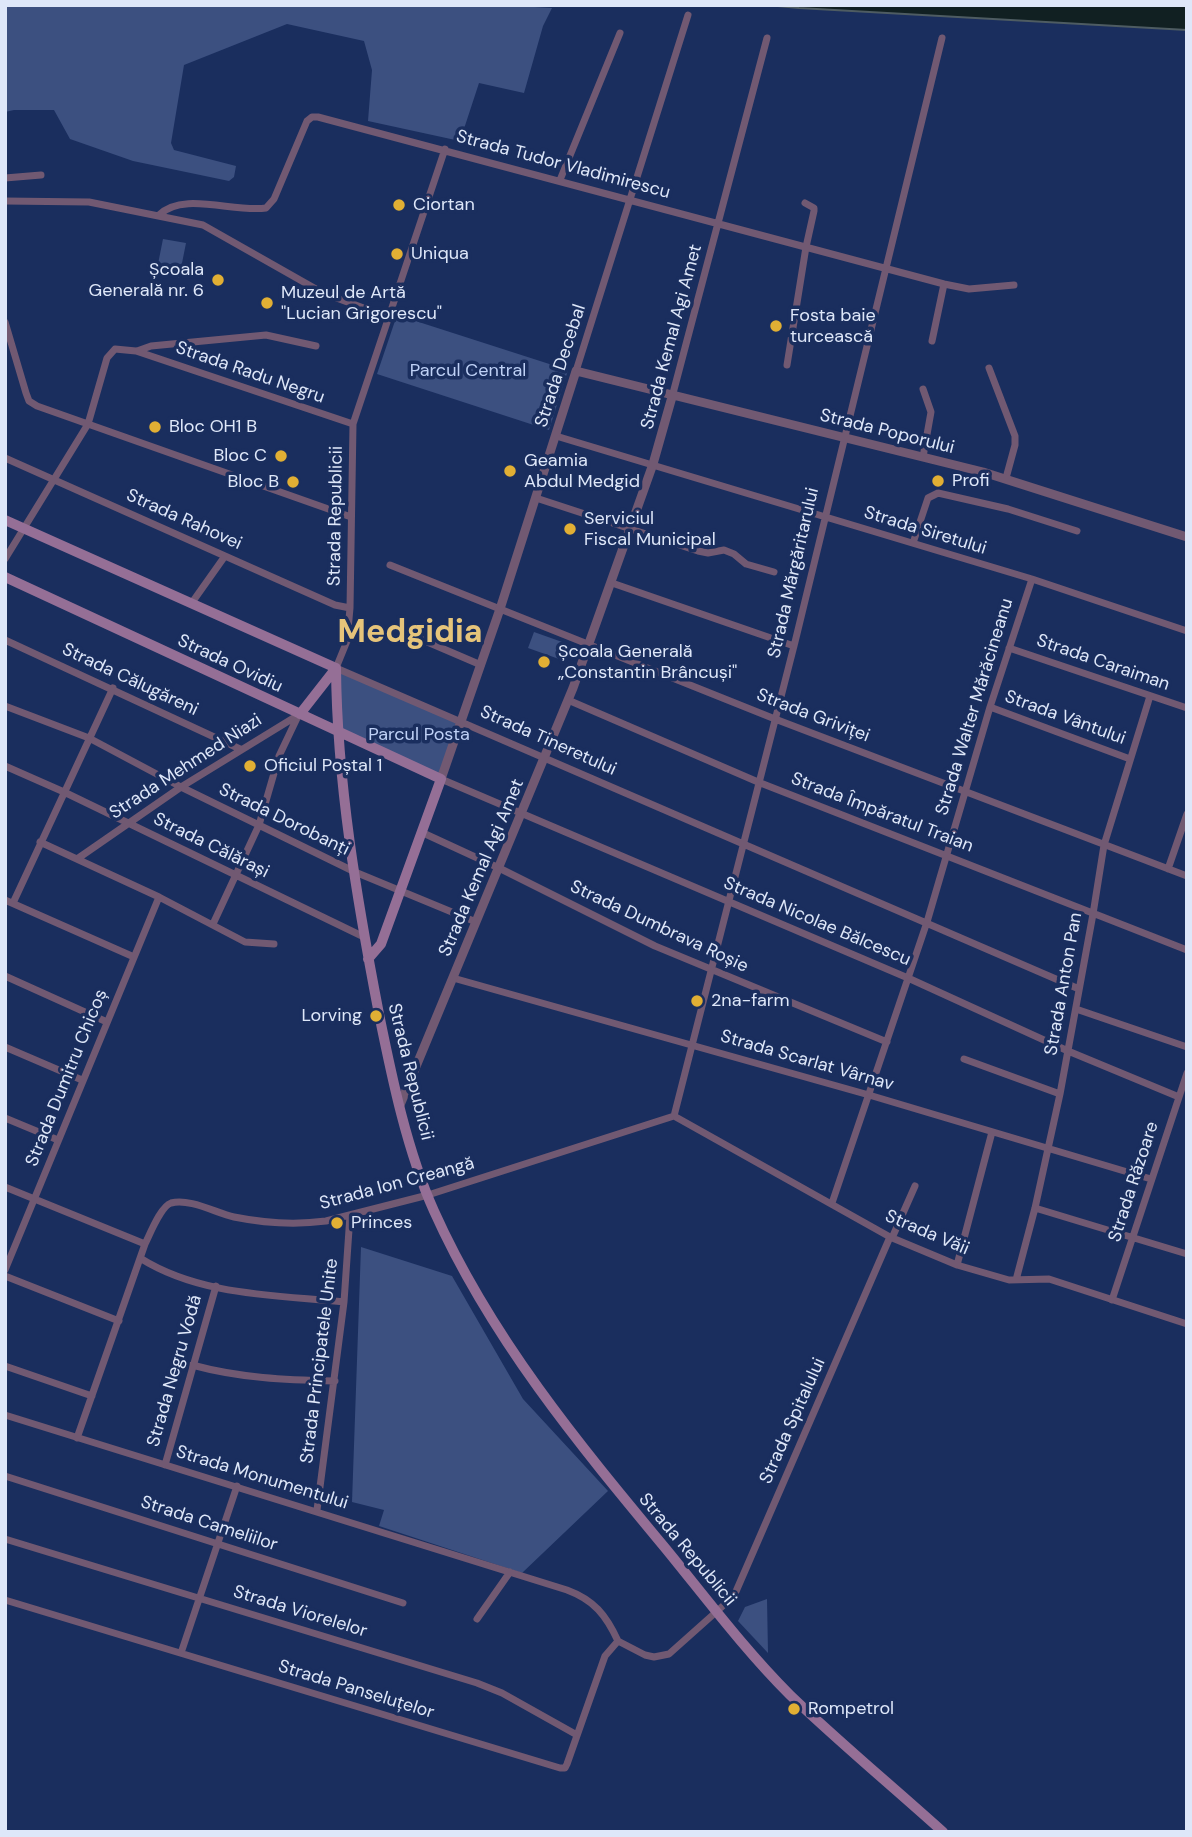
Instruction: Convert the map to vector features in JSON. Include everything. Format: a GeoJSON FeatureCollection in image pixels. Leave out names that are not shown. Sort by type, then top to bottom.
{"type":"FeatureCollection","features":[{"type":"Feature","properties":{"kind":"main road","name":"Strada Tineretului"},"geometry":{"type":"LineString","coordinates":[[5,520],[336,668]]}},
{"type":"Feature","properties":{"kind":"main road","name":"Strada Ovidiu"},"geometry":{"type":"LineString","coordinates":[[5,577],[441,779]]}},
{"type":"Feature","properties":{"kind":"main road","name":"Strada Mehmed Niazi"},"geometry":{"type":"LineString","coordinates":[[300,714],[336,668]]}},
{"type":"Feature","properties":{"kind":"main road","name":"Strada Republicii"},"geometry":{"type":"LineString","coordinates":[[336,668],[337,731],[355,872],[364,937],[392,1076],[428,1195],[477,1294],[532,1380],[593,1461],[717,1612],[788,1692],[943,1832]]}},
{"type":"Feature","properties":{"kind":"main road","name":"Strada Decebal"},"geometry":{"type":"LineString","coordinates":[[368,959],[381,944],[441,779]]}},
{"type":"Feature","properties":{"kind":"street","name":"Strada Decebal"},"geometry":{"type":"LineString","coordinates":[[441,779],[536,498],[688,15]]}},
{"type":"Feature","properties":{"kind":"street"},"geometry":{"type":"LineString","coordinates":[[560,180],[620,33]]}},
{"type":"Feature","properties":{"kind":"street","name":"Strada Kemal Agi Amet"},"geometry":{"type":"LineString","coordinates":[[400,1105],[569,700],[631,530],[672,397],[767,38]]}},
{"type":"Feature","properties":{"kind":"street","name":"Strada Mărgăritarului"},"geometry":{"type":"LineString","coordinates":[[674,1116],[775,719],[942,38]]}},
{"type":"Feature","properties":{"kind":"street","name":"Strada Tudor Vladimirescu"},"geometry":{"type":"LineString","coordinates":[[159,215],[166,208],[183,203],[266,208],[274,199],[307,121],[318,117],[944,284],[969,289],[1014,285]]}},
{"type":"Feature","properties":{"kind":"street","name":"Strada Republicii"},"geometry":{"type":"LineString","coordinates":[[336,668],[347,641],[350,608],[353,424],[445,149]]}},
{"type":"Feature","properties":{"kind":"street"},"geometry":{"type":"LineString","coordinates":[[5,178],[41,175]]}},
{"type":"Feature","properties":{"kind":"street"},"geometry":{"type":"LineString","coordinates":[[5,201],[89,202],[159,215],[209,228],[323,293],[388,317]]}},
{"type":"Feature","properties":{"kind":"street"},"geometry":{"type":"LineString","coordinates":[[787,365],[814,211],[814,208],[806,203]]}},
{"type":"Feature","properties":{"kind":"street"},"geometry":{"type":"LineString","coordinates":[[932,341],[944,284]]}},
{"type":"Feature","properties":{"kind":"street"},"geometry":{"type":"LineString","coordinates":[[5,322],[29,401],[37,407],[351,517]]}},
{"type":"Feature","properties":{"kind":"street"},"geometry":{"type":"LineString","coordinates":[[5,559],[88,424],[110,353],[114,349],[136,351],[151,345],[253,335],[278,336],[316,346]]}},
{"type":"Feature","properties":{"kind":"street","name":"Strada Radu Negru"},"geometry":{"type":"LineString","coordinates":[[136,351],[353,424]]}},
{"type":"Feature","properties":{"kind":"street"},"geometry":{"type":"LineString","coordinates":[[989,368],[1015,436],[1016,444],[1006,478]]}},
{"type":"Feature","properties":{"kind":"street","name":"Strada Poporului"},"geometry":{"type":"LineString","coordinates":[[576,372],[1006,478],[1187,537]]}},
{"type":"Feature","properties":{"kind":"street"},"geometry":{"type":"LineString","coordinates":[[923,389],[931,412],[923,457]]}},
{"type":"Feature","properties":{"kind":"street","name":"Strada Siretului"},"geometry":{"type":"LineString","coordinates":[[556,436],[1032,579],[1187,631]]}},
{"type":"Feature","properties":{"kind":"street","name":"Strada Rahovei"},"geometry":{"type":"LineString","coordinates":[[5,458],[335,605],[350,608]]}},
{"type":"Feature","properties":{"kind":"street"},"geometry":{"type":"LineString","coordinates":[[914,543],[928,498],[938,493],[1008,509],[1077,531]]}},
{"type":"Feature","properties":{"kind":"street"},"geometry":{"type":"LineString","coordinates":[[536,498],[704,552],[724,550],[734,554],[741,562],[774,572]]}},
{"type":"Feature","properties":{"kind":"street"},"geometry":{"type":"LineString","coordinates":[[191,604],[225,556]]}},
{"type":"Feature","properties":{"kind":"street","name":"Strada Griviței"},"geometry":{"type":"LineString","coordinates":[[390,565],[775,719],[1187,876]]}},
{"type":"Feature","properties":{"kind":"street","name":"Strada Walter Mărăcineanu"},"geometry":{"type":"LineString","coordinates":[[832,1203],[927,922],[964,792],[1032,579]]}},
{"type":"Feature","properties":{"kind":"street"},"geometry":{"type":"LineString","coordinates":[[612,583],[793,646]]}},
{"type":"Feature","properties":{"kind":"street"},"geometry":{"type":"LineString","coordinates":[[418,638],[481,664]]}},
{"type":"Feature","properties":{"kind":"street","name":"Strada Călugăreni"},"geometry":{"type":"LineString","coordinates":[[5,640],[240,749]]}},
{"type":"Feature","properties":{"kind":"street","name":"Strada Caraiman"},"geometry":{"type":"LineString","coordinates":[[1009,648],[1187,708]]}},
{"type":"Feature","properties":{"kind":"street","name":"Strada Tineretului"},"geometry":{"type":"LineString","coordinates":[[336,668],[462,720],[1079,989]]}},
{"type":"Feature","properties":{"kind":"street"},"geometry":{"type":"LineString","coordinates":[[113,688],[9,901],[134,957]]}},
{"type":"Feature","properties":{"kind":"street","name":"Strada Anton Pan"},"geometry":{"type":"LineString","coordinates":[[1016,1280],[1060,1094],[1104,845],[1150,696]]}},
{"type":"Feature","properties":{"kind":"street","name":"Strada Împăratul Traian"},"geometry":{"type":"LineString","coordinates":[[569,700],[758,782],[1187,950]]}},
{"type":"Feature","properties":{"kind":"street","name":"Strada Dorobanți"},"geometry":{"type":"LineString","coordinates":[[5,706],[89,738],[181,787],[355,872],[476,922]]}},
{"type":"Feature","properties":{"kind":"street"},"geometry":{"type":"LineString","coordinates":[[281,724],[285,714],[283,706]]}},
{"type":"Feature","properties":{"kind":"street","name":"Strada Vântului"},"geometry":{"type":"LineString","coordinates":[[990,708],[1130,759]]}},
{"type":"Feature","properties":{"kind":"street"},"geometry":{"type":"LineString","coordinates":[[213,924],[259,825],[279,756],[300,714]]}},
{"type":"Feature","properties":{"kind":"street","name":"Strada Mehmed Niazi"},"geometry":{"type":"LineString","coordinates":[[77,859],[181,787],[300,714]]}},
{"type":"Feature","properties":{"kind":"street","name":"Strada Călărași"},"geometry":{"type":"LineString","coordinates":[[5,766],[364,937]]}},
{"type":"Feature","properties":{"kind":"street","name":"Strada Nicolae Bălcescu"},"geometry":{"type":"LineString","coordinates":[[441,779],[1179,1097]]}},
{"type":"Feature","properties":{"kind":"street"},"geometry":{"type":"LineString","coordinates":[[1168,869],[1187,814]]}},
{"type":"Feature","properties":{"kind":"street","name":"Strada Dumbrava Roșie"},"geometry":{"type":"LineString","coordinates":[[421,832],[655,946],[887,1042]]}},
{"type":"Feature","properties":{"kind":"street"},"geometry":{"type":"LineString","coordinates":[[40,842],[159,897],[245,942],[274,944]]}},
{"type":"Feature","properties":{"kind":"street","name":"Strada Dumitru Chicoș"},"geometry":{"type":"LineString","coordinates":[[5,1270],[159,897]]}},
{"type":"Feature","properties":{"kind":"street"},"geometry":{"type":"LineString","coordinates":[[5,976],[107,1021]]}},
{"type":"Feature","properties":{"kind":"street","name":"Strada Scarlat Vârnav"},"geometry":{"type":"LineString","coordinates":[[453,978],[692,1044],[1151,1179]]}},
{"type":"Feature","properties":{"kind":"street"},"geometry":{"type":"LineString","coordinates":[[1076,1009],[1187,1047]]}},
{"type":"Feature","properties":{"kind":"street"},"geometry":{"type":"LineString","coordinates":[[5,1047],[82,1080]]}},
{"type":"Feature","properties":{"kind":"street"},"geometry":{"type":"LineString","coordinates":[[964,1059],[1060,1094]]}},
{"type":"Feature","properties":{"kind":"street","name":"Strada Răzoare"},"geometry":{"type":"LineString","coordinates":[[1112,1300],[1187,1073]]}},
{"type":"Feature","properties":{"kind":"street","name":"Strada Ion Creangă"},"geometry":{"type":"LineString","coordinates":[[145,1244],[158,1218],[166,1206],[172,1203],[187,1203],[234,1217],[311,1223],[428,1195],[674,1116]]}},
{"type":"Feature","properties":{"kind":"street","name":"Strada Văii"},"geometry":{"type":"LineString","coordinates":[[674,1116],[891,1238],[957,1265],[1016,1280],[1049,1279],[1187,1324]]}},
{"type":"Feature","properties":{"kind":"street"},"geometry":{"type":"LineString","coordinates":[[5,1118],[58,1140]]}},
{"type":"Feature","properties":{"kind":"street"},"geometry":{"type":"LineString","coordinates":[[957,1265],[992,1132]]}},
{"type":"Feature","properties":{"kind":"street"},"geometry":{"type":"LineString","coordinates":[[891,1238],[915,1186]]}},
{"type":"Feature","properties":{"kind":"street"},"geometry":{"type":"LineString","coordinates":[[5,1187],[145,1244],[77,1438]]}},
{"type":"Feature","properties":{"kind":"street"},"geometry":{"type":"LineString","coordinates":[[1035,1208],[1187,1254]]}},
{"type":"Feature","properties":{"kind":"street","name":"Strada Principatele Unite"},"geometry":{"type":"LineString","coordinates":[[317,1510],[344,1301],[350,1215]]}},
{"type":"Feature","properties":{"kind":"street","name":"Strada Spitalului"},"geometry":{"type":"LineString","coordinates":[[618,1641],[645,1655],[663,1656],[675,1650],[734,1596],[891,1238]]}},
{"type":"Feature","properties":{"kind":"street"},"geometry":{"type":"LineString","coordinates":[[140,1258],[180,1278],[216,1286],[248,1292],[344,1301]]}},
{"type":"Feature","properties":{"kind":"street"},"geometry":{"type":"LineString","coordinates":[[5,1276],[119,1321]]}},
{"type":"Feature","properties":{"kind":"street","name":"Strada Negru Vodă"},"geometry":{"type":"LineString","coordinates":[[165,1465],[216,1286]]}},
{"type":"Feature","properties":{"kind":"street"},"geometry":{"type":"LineString","coordinates":[[192,1365],[230,1375],[261,1379],[335,1381]]}},
{"type":"Feature","properties":{"kind":"street"},"geometry":{"type":"LineString","coordinates":[[5,1366],[92,1396]]}},
{"type":"Feature","properties":{"kind":"street","name":"Strada Monumentului"},"geometry":{"type":"LineString","coordinates":[[5,1415],[567,1590],[593,1603],[608,1620],[618,1641]]}},
{"type":"Feature","properties":{"kind":"street","name":"Strada Cameliilor"},"geometry":{"type":"LineString","coordinates":[[5,1476],[403,1603]]}},
{"type":"Feature","properties":{"kind":"street"},"geometry":{"type":"LineString","coordinates":[[181,1653],[237,1486]]}},
{"type":"Feature","properties":{"kind":"street","name":"Strada Viorelelor"},"geometry":{"type":"LineString","coordinates":[[5,1539],[477,1683],[502,1693],[577,1735]]}},
{"type":"Feature","properties":{"kind":"street"},"geometry":{"type":"LineString","coordinates":[[477,1619],[510,1572]]}},
{"type":"Feature","properties":{"kind":"street","name":"Strada Panseluțelor"},"geometry":{"type":"LineString","coordinates":[[5,1600],[560,1768],[567,1765],[605,1656],[618,1641]]}},
{"type":"Feature","properties":{"kind":"green space"},"geometry":{"type":"Polygon","coordinates":[[[5,5],[499,5],[552,8],[543,26],[524,93],[479,83],[460,141],[368,121],[372,70],[364,41],[287,24],[184,65],[171,143],[174,150],[236,166],[234,177],[229,181],[133,161],[70,139],[54,110],[5,112],[5,5]]]}},
{"type":"Feature","properties":{"kind":"green space"},"geometry":{"type":"Polygon","coordinates":[[[163,239],[186,243],[179,278],[156,274],[163,239]]]}},
{"type":"Feature","properties":{"kind":"green space","name":"Parcul Central"},"geometry":{"type":"Polygon","coordinates":[[[397,315],[568,370],[549,430],[377,374],[397,315]]]}},
{"type":"Feature","properties":{"kind":"green space"},"geometry":{"type":"Polygon","coordinates":[[[534,632],[565,643],[559,659],[528,648],[534,632]]]}},
{"type":"Feature","properties":{"kind":"green space","name":"Parcul Posta"},"geometry":{"type":"Polygon","coordinates":[[[336,668],[462,720],[441,779],[337,731],[336,668]]]}},
{"type":"Feature","properties":{"kind":"green space"},"geometry":{"type":"Polygon","coordinates":[[[361,1247],[452,1276],[523,1399],[608,1491],[522,1573],[379,1526],[384,1510],[352,1502],[361,1247]]]}},
{"type":"Feature","properties":{"kind":"green space"},"geometry":{"type":"Polygon","coordinates":[[[767,1599],[768,1653],[738,1621],[745,1607],[767,1599]]]}},
{"type":"Feature","properties":{"kind":"shaded area"},"geometry":{"type":"Polygon","coordinates":[[[767,5],[1187,5],[1187,30],[799,8],[767,5]]]}},
{"type":"Feature","properties":{"kind":"place","name":"Ciortan"},"geometry":{"type":"Point","coordinates":[399,205]}},
{"type":"Feature","properties":{"kind":"place","name":"Uniqua"},"geometry":{"type":"Point","coordinates":[397,254]}},
{"type":"Feature","properties":{"kind":"place","name":"Școala Generală nr. 6"},"geometry":{"type":"Point","coordinates":[218,280]}},
{"type":"Feature","properties":{"kind":"place","name":"Muzeul de Artă \"Lucian Grigorescu\""},"geometry":{"type":"Point","coordinates":[267,303]}},
{"type":"Feature","properties":{"kind":"place","name":"Fosta baie turcească"},"geometry":{"type":"Point","coordinates":[776,326]}},
{"type":"Feature","properties":{"kind":"place","name":"Bloc OH1 B"},"geometry":{"type":"Point","coordinates":[155,427]}},
{"type":"Feature","properties":{"kind":"place","name":"Bloc C"},"geometry":{"type":"Point","coordinates":[281,456]}},
{"type":"Feature","properties":{"kind":"place","name":"Geamia Abdul Medgid"},"geometry":{"type":"Point","coordinates":[510,471]}},
{"type":"Feature","properties":{"kind":"place","name":"Profi"},"geometry":{"type":"Point","coordinates":[938,481]}},
{"type":"Feature","properties":{"kind":"place","name":"Bloc B"},"geometry":{"type":"Point","coordinates":[293,482]}},
{"type":"Feature","properties":{"kind":"place","name":"Serviciul Fiscal Municipal"},"geometry":{"type":"Point","coordinates":[570,529]}},
{"type":"Feature","properties":{"kind":"place","name":"Școala Generală „Constantin Brâncuși\""},"geometry":{"type":"Point","coordinates":[544,662]}},
{"type":"Feature","properties":{"kind":"place","name":"Oficiul Poștal 1"},"geometry":{"type":"Point","coordinates":[250,766]}},
{"type":"Feature","properties":{"kind":"place","name":"2na-farm"},"geometry":{"type":"Point","coordinates":[697,1001]}},
{"type":"Feature","properties":{"kind":"place","name":"Lorving"},"geometry":{"type":"Point","coordinates":[376,1016]}},
{"type":"Feature","properties":{"kind":"place","name":"Princes"},"geometry":{"type":"Point","coordinates":[337,1223]}},
{"type":"Feature","properties":{"kind":"place","name":"Rompetrol"},"geometry":{"type":"Point","coordinates":[794,1709]}},
{"type":"Feature","properties":{"kind":"district","name":"Medgidia"},"geometry":{"type":"Point","coordinates":[410,634]}}]}
